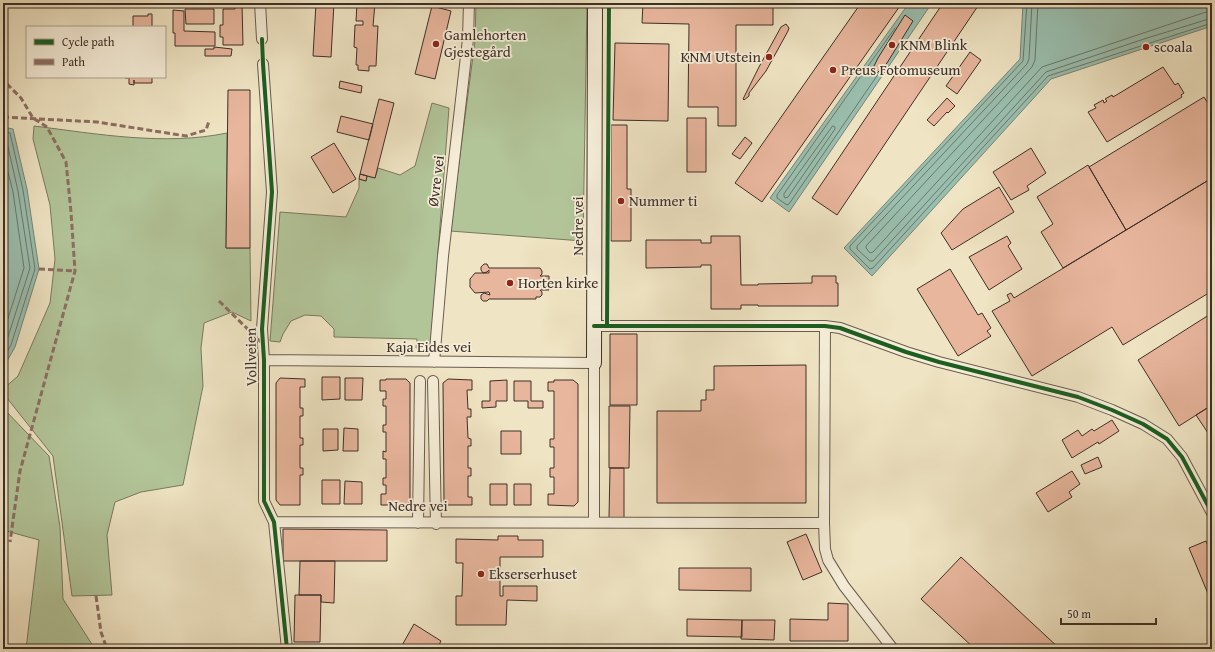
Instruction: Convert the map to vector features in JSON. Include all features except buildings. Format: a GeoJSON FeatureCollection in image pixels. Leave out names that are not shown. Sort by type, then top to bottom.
{"type":"FeatureCollection","features":[{"type":"Feature","properties":{"kind":"main road","name":"Nedre vei"},"geometry":{"type":"LineString","coordinates":[[594,363],[595,3]]}},
{"type":"Feature","properties":{"kind":"street"},"geometry":{"type":"LineString","coordinates":[[260,3],[262,39]]}},
{"type":"Feature","properties":{"kind":"street","name":"Øvre vei"},"geometry":{"type":"LineString","coordinates":[[434,362],[443,256],[468,39],[469,3]]}},
{"type":"Feature","properties":{"kind":"street","name":"Vollveien"},"geometry":{"type":"LineString","coordinates":[[262,64],[272,192],[262,329],[264,360],[264,501],[274,522],[287,649]]}},
{"type":"Feature","properties":{"kind":"street"},"geometry":{"type":"LineString","coordinates":[[594,326],[825,326],[840,328],[906,352],[939,362],[1078,397],[1143,424],[1167,439],[1182,457],[1212,513]]}},
{"type":"Feature","properties":{"kind":"street"},"geometry":{"type":"LineString","coordinates":[[825,326],[825,549],[828,560],[847,591],[893,649]]}},
{"type":"Feature","properties":{"kind":"street","name":"Kaja Eides vei"},"geometry":{"type":"LineString","coordinates":[[264,360],[594,363]]}},
{"type":"Feature","properties":{"kind":"street","name":"Nedre vei"},"geometry":{"type":"LineString","coordinates":[[594,363],[594,522]]}},
{"type":"Feature","properties":{"kind":"street"},"geometry":{"type":"LineString","coordinates":[[418,523],[420,381]]}},
{"type":"Feature","properties":{"kind":"street"},"geometry":{"type":"LineString","coordinates":[[433,381],[436,524]]}},
{"type":"Feature","properties":{"kind":"street","name":"Nedre vei"},"geometry":{"type":"LineString","coordinates":[[274,522],[436,524],[594,522],[824,523]]}},
{"type":"Feature","properties":{"kind":"shaded area"},"geometry":{"type":"Polygon","coordinates":[[[491,3],[587,3],[583,241],[450,231],[475,41],[476,5],[491,3]]]}},
{"type":"Feature","properties":{"kind":"shaded area"},"geometry":{"type":"Polygon","coordinates":[[[432,103],[449,108],[431,344],[416,348],[417,339],[334,337],[334,329],[321,316],[305,315],[291,321],[280,342],[270,341],[280,212],[346,217],[359,188],[359,179],[366,181],[367,176],[375,178],[378,168],[400,175],[415,166],[432,103]]]}},
{"type":"Feature","properties":{"kind":"shaded area"},"geometry":{"type":"Polygon","coordinates":[[[34,126],[155,139],[203,137],[227,133],[226,248],[250,248],[251,321],[232,312],[204,323],[201,348],[203,386],[183,485],[141,492],[115,502],[107,535],[112,595],[72,596],[53,456],[3,393],[3,389],[18,376],[50,303],[55,259],[50,205],[33,139],[34,126]]]}},
{"type":"Feature","properties":{"kind":"shaded area"},"geometry":{"type":"Polygon","coordinates":[[[3,408],[49,456],[60,527],[63,599],[95,649],[26,649],[39,540],[3,530],[3,408]]]}},
{"type":"Feature","properties":{"kind":"water"},"geometry":{"type":"Polygon","coordinates":[[[909,3],[932,3],[789,212],[770,198],[909,3]]]}},
{"type":"Feature","properties":{"kind":"water"},"geometry":{"type":"Polygon","coordinates":[[[1023,3],[1212,3],[1212,26],[1051,79],[872,276],[844,248],[1020,59],[1023,3]]]}},
{"type":"Feature","properties":{"kind":"water"},"geometry":{"type":"Polygon","coordinates":[[[3,127],[13,129],[27,189],[39,269],[15,347],[3,368],[3,127]]]}},
{"type":"Feature","properties":{"kind":"marked path"},"geometry":{"type":"LineString","coordinates":[[3,67],[4,81],[21,98],[33,118],[47,127],[66,162],[75,271],[20,471],[10,542]]}},
{"type":"Feature","properties":{"kind":"marked path"},"geometry":{"type":"LineString","coordinates":[[3,117],[97,122],[186,136],[206,130],[209,121]]}},
{"type":"Feature","properties":{"kind":"marked path"},"geometry":{"type":"LineString","coordinates":[[39,269],[75,271]]}},
{"type":"Feature","properties":{"kind":"marked path"},"geometry":{"type":"LineString","coordinates":[[219,301],[263,344]]}},
{"type":"Feature","properties":{"kind":"marked path"},"geometry":{"type":"LineString","coordinates":[[96,596],[101,632],[107,649]]}},
{"type":"Feature","properties":{"kind":"cycle path"},"geometry":{"type":"LineString","coordinates":[[607,326],[609,3]]}},
{"type":"Feature","properties":{"kind":"cycle path"},"geometry":{"type":"LineString","coordinates":[[262,39],[272,192],[262,329],[264,360],[264,501],[274,522],[287,649]]}},
{"type":"Feature","properties":{"kind":"cycle path"},"geometry":{"type":"LineString","coordinates":[[594,326],[825,326],[840,328],[906,352],[939,362],[1078,397],[1143,424],[1167,439],[1182,457],[1212,513]]}},
{"type":"Feature","properties":{"kind":"place","name":"Gamlehorten Gjestegård"},"geometry":{"type":"Point","coordinates":[436,44]}},
{"type":"Feature","properties":{"kind":"place","name":"KNM Blink"},"geometry":{"type":"Point","coordinates":[892,45]}},
{"type":"Feature","properties":{"kind":"place","name":"scoala"},"geometry":{"type":"Point","coordinates":[1146,47]}},
{"type":"Feature","properties":{"kind":"place","name":"KNM Utstein"},"geometry":{"type":"Point","coordinates":[769,57]}},
{"type":"Feature","properties":{"kind":"place","name":"Preus Fotomuseum"},"geometry":{"type":"Point","coordinates":[833,70]}},
{"type":"Feature","properties":{"kind":"place","name":"Nummer ti"},"geometry":{"type":"Point","coordinates":[621,201]}},
{"type":"Feature","properties":{"kind":"place","name":"Horten kirke"},"geometry":{"type":"Point","coordinates":[510,283]}},
{"type":"Feature","properties":{"kind":"place","name":"Ekserserhuset"},"geometry":{"type":"Point","coordinates":[481,574]}}]}
